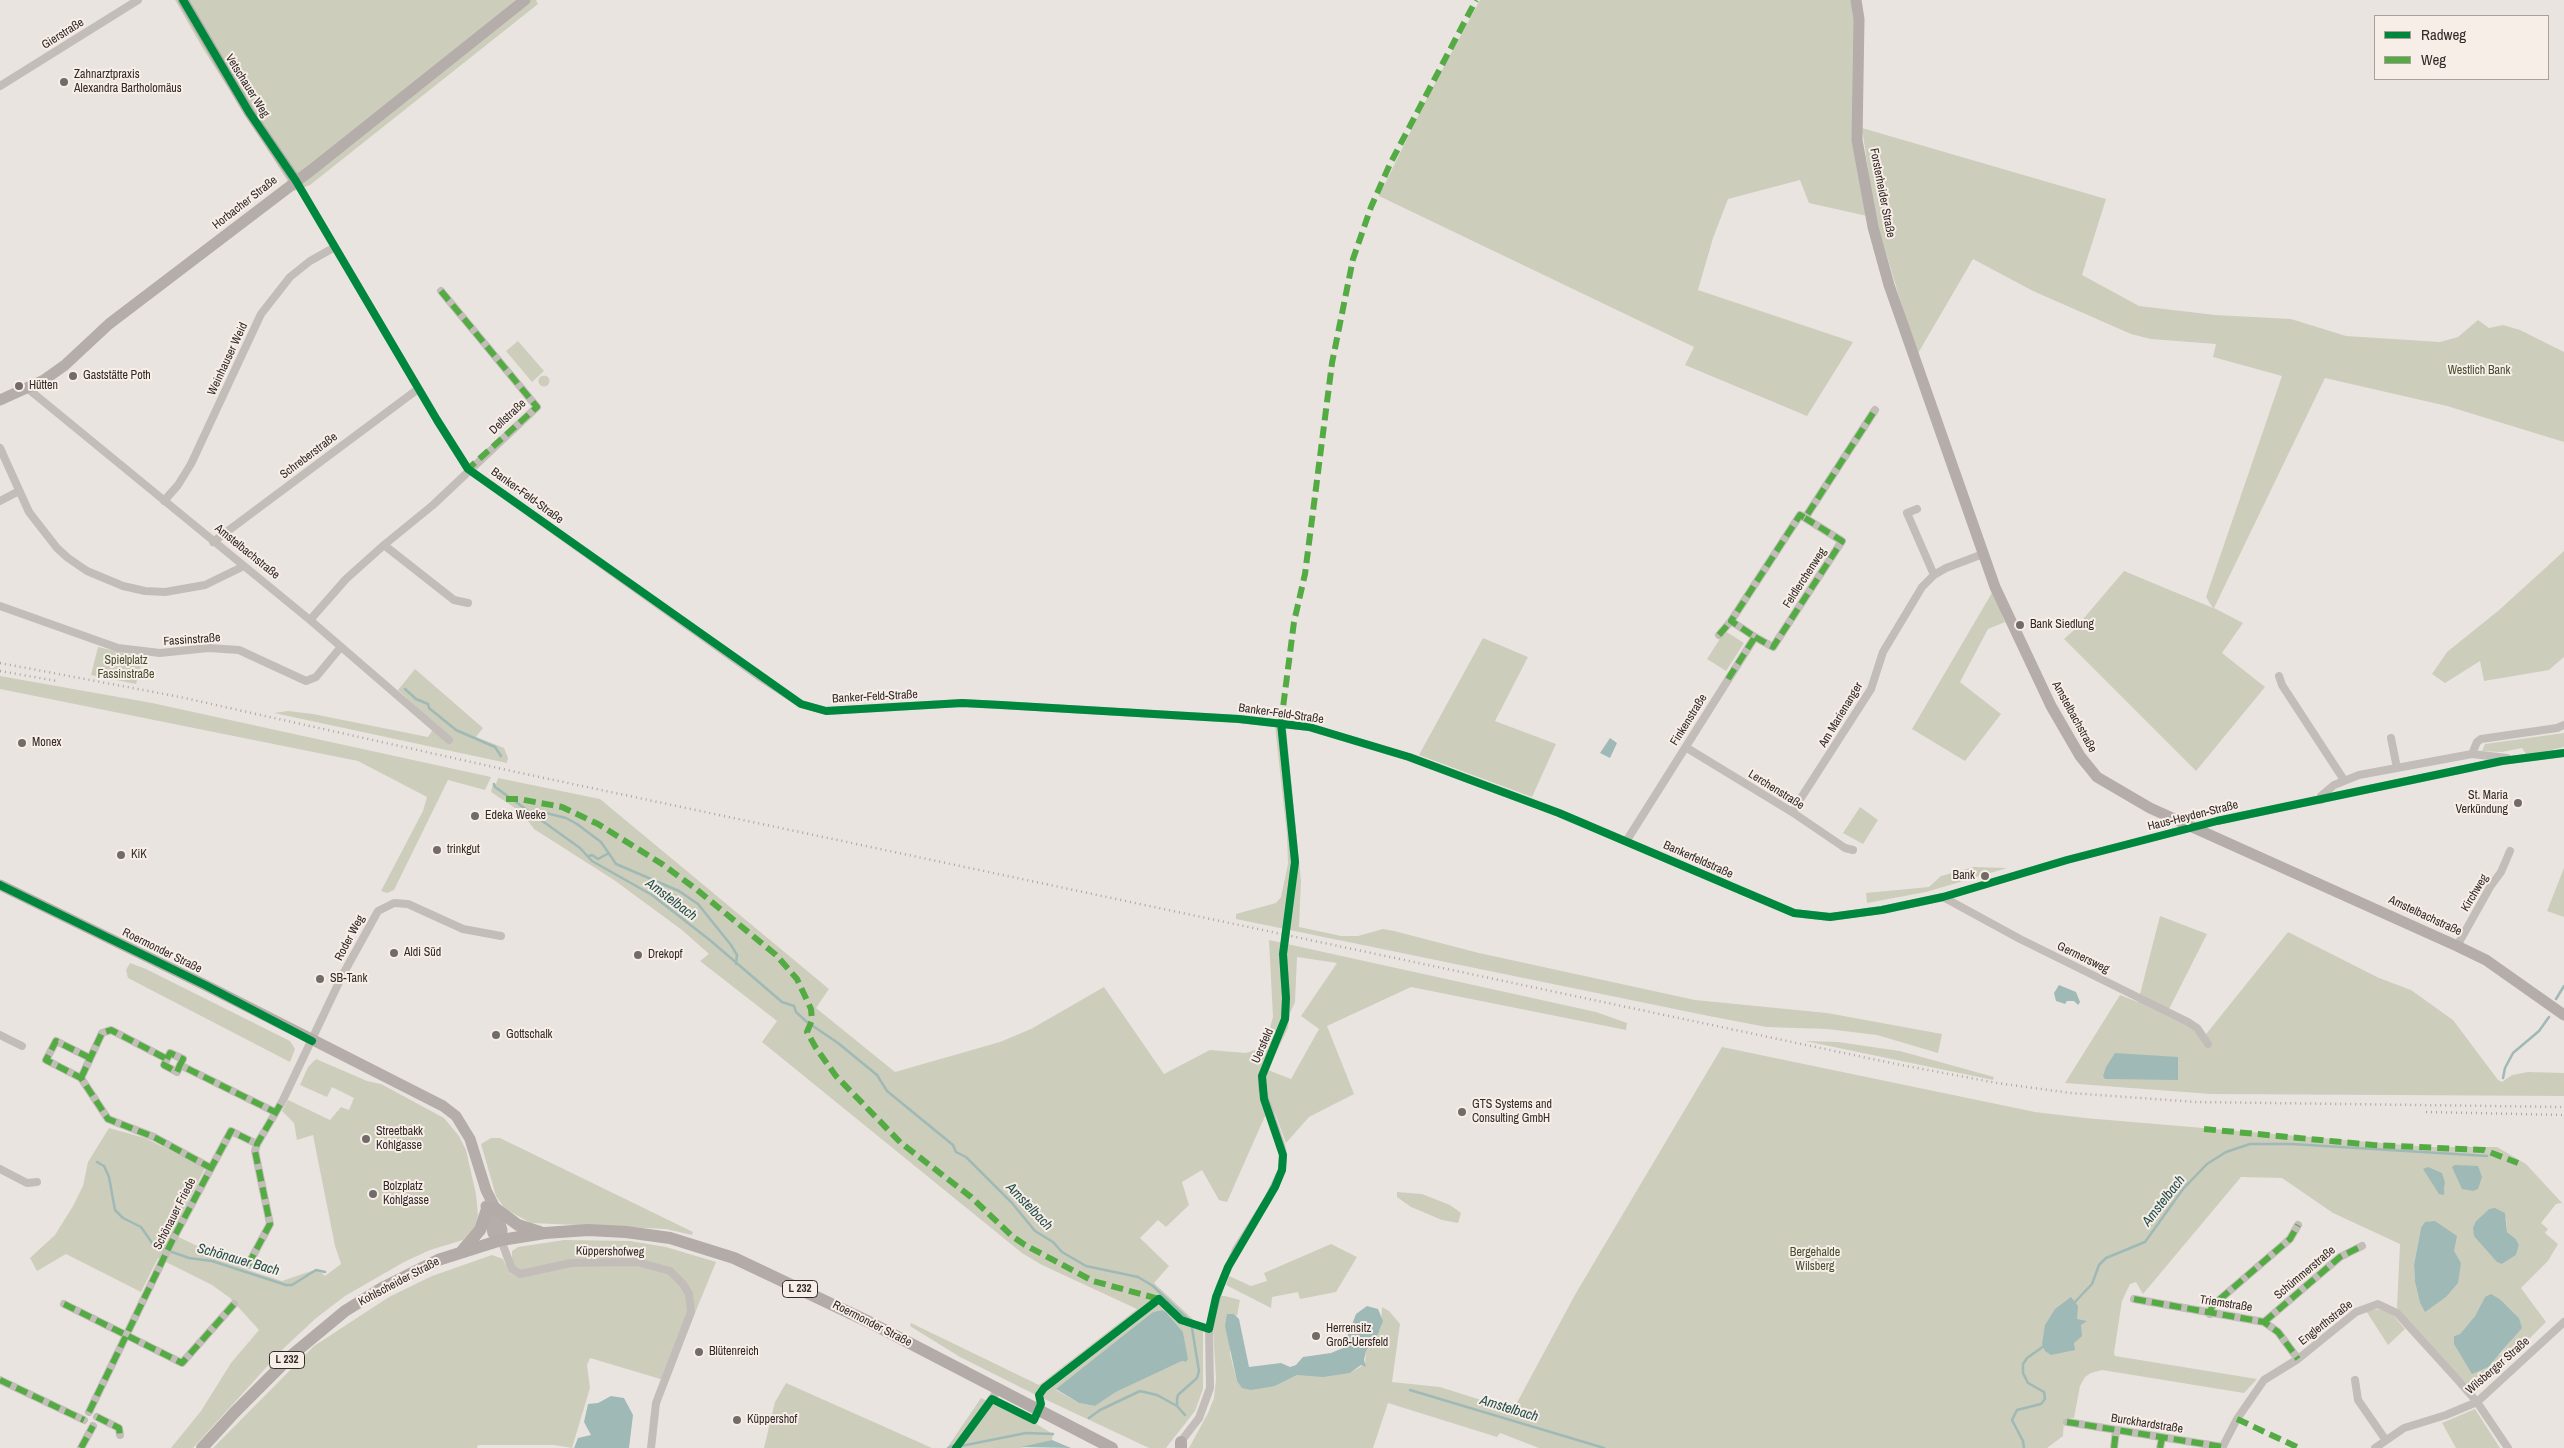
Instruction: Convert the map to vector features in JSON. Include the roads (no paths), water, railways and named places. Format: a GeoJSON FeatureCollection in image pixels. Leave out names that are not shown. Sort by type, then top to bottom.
{"type":"FeatureCollection","features":[{"type":"Feature","properties":{"kind":"main road"},"geometry":{"type":"LineString","coordinates":[[461,1252],[480,1230],[491,1209],[518,1225],[545,1233]]}},
{"type":"Feature","properties":{"kind":"main road","name":"Roermonder Straße"},"geometry":{"type":"LineString","coordinates":[[501,1240],[545,1233],[588,1230],[646,1234],[688,1242],[734,1258],[869,1322],[1112,1448]]}},
{"type":"Feature","properties":{"kind":"main road","name":"Kohlscheider Straße"},"geometry":{"type":"LineString","coordinates":[[202,1448],[235,1412],[319,1331],[382,1288],[438,1260],[501,1240]]}},
{"type":"Feature","properties":{"kind":"street","name":"Gierstraße"},"geometry":{"type":"LineString","coordinates":[[0,86],[138,0]]}},
{"type":"Feature","properties":{"kind":"street","name":"Vetschauer Weg"},"geometry":{"type":"LineString","coordinates":[[183,0],[249,112],[296,181]]}},
{"type":"Feature","properties":{"kind":"street","name":"Horbacher Straße"},"geometry":{"type":"LineString","coordinates":[[0,400],[44,380],[65,365],[109,324],[296,181],[525,0]]}},
{"type":"Feature","properties":{"kind":"street","name":"Forsterheider Straße"},"geometry":{"type":"LineString","coordinates":[[1856,0],[1859,19],[1857,140],[1873,227],[1905,337],[1923,385]]}},
{"type":"Feature","properties":{"kind":"street","name":"Banker-Feld-Straße"},"geometry":{"type":"LineString","coordinates":[[296,181],[468,469],[801,704],[826,711],[962,704],[1001,705],[1281,723],[1309,727],[1409,757],[1559,813]]}},
{"type":"Feature","properties":{"kind":"street","name":"Weinhauser Weid"},"geometry":{"type":"LineString","coordinates":[[164,501],[178,485],[192,464],[261,314],[290,277],[310,261],[335,247]]}},
{"type":"Feature","properties":{"kind":"street","name":"Dellstraße"},"geometry":{"type":"LineString","coordinates":[[310,620],[346,579],[432,505],[468,469],[537,407],[441,291]]}},
{"type":"Feature","properties":{"kind":"street","name":"Amstelbachstraße"},"geometry":{"type":"LineString","coordinates":[[1923,385],[1983,554],[2009,618],[2051,706],[2089,768],[2104,781],[2150,808],[2486,960],[2564,1014]]}},
{"type":"Feature","properties":{"kind":"street","name":"Amstelbachstraße"},"geometry":{"type":"LineString","coordinates":[[27,388],[242,567],[310,620],[340,648],[449,740]]}},
{"type":"Feature","properties":{"kind":"street","name":"Schreberstraße"},"geometry":{"type":"LineString","coordinates":[[213,542],[418,388]]}},
{"type":"Feature","properties":{"kind":"street"},"geometry":{"type":"LineString","coordinates":[[1719,636],[1800,515],[1805,518],[1875,410]]}},
{"type":"Feature","properties":{"kind":"street"},"geometry":{"type":"LineString","coordinates":[[0,448],[29,512],[47,537],[68,558],[88,570],[123,586],[145,591],[183,590],[212,582],[242,567]]}},
{"type":"Feature","properties":{"kind":"street"},"geometry":{"type":"LineString","coordinates":[[0,501],[19,491]]}},
{"type":"Feature","properties":{"kind":"street"},"geometry":{"type":"LineString","coordinates":[[1917,509],[1907,513],[1934,575]]}},
{"type":"Feature","properties":{"kind":"street","name":"Feldlerchenweg"},"geometry":{"type":"LineString","coordinates":[[1756,637],[1773,647],[1842,541],[1805,518]]}},
{"type":"Feature","properties":{"kind":"street"},"geometry":{"type":"LineString","coordinates":[[384,545],[454,600],[468,603]]}},
{"type":"Feature","properties":{"kind":"street","name":"Am Marienanger"},"geometry":{"type":"LineString","coordinates":[[1792,812],[1871,689],[1883,652],[1922,587],[1934,575],[1983,554]]}},
{"type":"Feature","properties":{"kind":"street","name":"Fassinstraße"},"geometry":{"type":"LineString","coordinates":[[0,606],[118,648],[160,653],[208,648],[239,650],[306,682],[316,677],[340,648]]}},
{"type":"Feature","properties":{"kind":"street"},"geometry":{"type":"LineString","coordinates":[[1731,620],[1756,637]]}},
{"type":"Feature","properties":{"kind":"street","name":"Finkenstraße"},"geometry":{"type":"LineString","coordinates":[[1627,840],[1756,637]]}},
{"type":"Feature","properties":{"kind":"street"},"geometry":{"type":"LineString","coordinates":[[2279,676],[2282,685],[2344,780]]}},
{"type":"Feature","properties":{"kind":"street","name":"Uersfeld"},"geometry":{"type":"LineString","coordinates":[[1180,1446],[1199,1418],[1210,1388],[1208,1329],[1220,1286],[1236,1250],[1275,1188],[1282,1170],[1283,1155],[1281,1145],[1262,1089],[1262,1076],[1285,1019],[1283,945],[1295,862],[1281,723]]}},
{"type":"Feature","properties":{"kind":"street"},"geometry":{"type":"LineString","coordinates":[[2472,754],[2477,742],[2481,739],[2557,728],[2564,725]]}},
{"type":"Feature","properties":{"kind":"street"},"geometry":{"type":"LineString","coordinates":[[2392,738],[2397,768]]}},
{"type":"Feature","properties":{"kind":"street","name":"Lerchenstraße"},"geometry":{"type":"LineString","coordinates":[[1687,748],[1792,812],[1845,848],[1853,850]]}},
{"type":"Feature","properties":{"kind":"street","name":"Haus-Heyden-Straße"},"geometry":{"type":"LineString","coordinates":[[1830,917],[1882,910],[1943,897],[2067,860],[2217,821],[2511,760],[2564,753]]}},
{"type":"Feature","properties":{"kind":"street","name":"Haus-Heyden-Straße"},"geometry":{"type":"LineString","coordinates":[[2321,800],[2326,791],[2344,780],[2359,775],[2472,754],[2511,760]]}},
{"type":"Feature","properties":{"kind":"street","name":"Bankerfeldstraße"},"geometry":{"type":"LineString","coordinates":[[1559,813],[1627,840],[1785,910],[1811,916],[1830,917]]}},
{"type":"Feature","properties":{"kind":"street","name":"Haus-Heyden-Straße"},"geometry":{"type":"LineString","coordinates":[[2213,837],[2211,828],[2217,821]]}},
{"type":"Feature","properties":{"kind":"street","name":"Kirchweg"},"geometry":{"type":"LineString","coordinates":[[2457,946],[2490,887],[2501,872],[2510,851]]}},
{"type":"Feature","properties":{"kind":"street","name":"Roermonder Straße"},"geometry":{"type":"LineString","coordinates":[[0,885],[432,1099],[456,1116],[470,1139],[491,1209],[502,1230],[501,1240]]}},
{"type":"Feature","properties":{"kind":"street","name":"Germersweg"},"geometry":{"type":"LineString","coordinates":[[1943,897],[2020,939],[2188,1022],[2197,1028],[2208,1044]]}},
{"type":"Feature","properties":{"kind":"street","name":"Roder Weg"},"geometry":{"type":"LineString","coordinates":[[312,1041],[342,976],[374,917],[386,906],[394,903],[408,904],[463,929],[501,936]]}},
{"type":"Feature","properties":{"kind":"street"},"geometry":{"type":"LineString","coordinates":[[81,1078],[102,1033],[111,1030],[167,1059],[170,1053],[183,1059],[180,1065],[275,1112]]}},
{"type":"Feature","properties":{"kind":"street"},"geometry":{"type":"LineString","coordinates":[[0,1035],[22,1046]]}},
{"type":"Feature","properties":{"kind":"street"},"geometry":{"type":"LineString","coordinates":[[90,1058],[56,1041],[46,1060],[81,1078],[108,1119],[154,1137],[211,1168]]}},
{"type":"Feature","properties":{"kind":"street"},"geometry":{"type":"LineString","coordinates":[[248,1265],[270,1224],[256,1151],[257,1144],[312,1041]]}},
{"type":"Feature","properties":{"kind":"street","name":"Schönauer Friede"},"geometry":{"type":"LineString","coordinates":[[89,1412],[126,1333],[231,1131],[257,1144]]}},
{"type":"Feature","properties":{"kind":"street"},"geometry":{"type":"LineString","coordinates":[[0,1169],[27,1183],[37,1182]]}},
{"type":"Feature","properties":{"kind":"street"},"geometry":{"type":"LineString","coordinates":[[2210,1314],[2212,1306],[2290,1239],[2298,1225]]}},
{"type":"Feature","properties":{"kind":"street","name":"Küppershofweg"},"geometry":{"type":"LineString","coordinates":[[501,1240],[512,1269],[520,1274],[531,1273],[552,1265],[595,1261],[650,1264],[676,1275],[689,1294],[691,1312],[656,1403],[651,1448]]}},
{"type":"Feature","properties":{"kind":"street","name":"Schümmerstraße"},"geometry":{"type":"LineString","coordinates":[[2264,1322],[2340,1257],[2362,1246]]}},
{"type":"Feature","properties":{"kind":"street","name":"Triemstraße"},"geometry":{"type":"LineString","coordinates":[[2134,1299],[2210,1314],[2264,1322],[2278,1332],[2298,1359]]}},
{"type":"Feature","properties":{"kind":"street"},"geometry":{"type":"LineString","coordinates":[[64,1304],[126,1333],[182,1363],[234,1304]]}},
{"type":"Feature","properties":{"kind":"street","name":"Englerthstraße"},"geometry":{"type":"LineString","coordinates":[[2222,1448],[2237,1419],[2264,1380],[2298,1359],[2356,1312],[2378,1304],[2397,1313],[2477,1402],[2508,1448]]}},
{"type":"Feature","properties":{"kind":"street","name":"Wilsberger Straße"},"geometry":{"type":"LineString","coordinates":[[2375,1448],[2404,1428],[2446,1415],[2477,1402],[2564,1322]]}},
{"type":"Feature","properties":{"kind":"street"},"geometry":{"type":"LineString","coordinates":[[0,1380],[84,1420]]}},
{"type":"Feature","properties":{"kind":"street"},"geometry":{"type":"LineString","coordinates":[[2355,1380],[2358,1400],[2385,1440]]}},
{"type":"Feature","properties":{"kind":"street"},"geometry":{"type":"LineString","coordinates":[[956,1448],[998,1390]]}},
{"type":"Feature","properties":{"kind":"street"},"geometry":{"type":"LineString","coordinates":[[97,1417],[119,1428],[120,1435]]}},
{"type":"Feature","properties":{"kind":"street","name":"Burckhardstraße"},"geometry":{"type":"LineString","coordinates":[[2067,1422],[2222,1448]]}},
{"type":"Feature","properties":{"kind":"street"},"geometry":{"type":"LineString","coordinates":[[81,1448],[92,1426]]}},
{"type":"Feature","properties":{"kind":"street"},"geometry":{"type":"LineString","coordinates":[[2114,1448],[2116,1430]]}},
{"type":"Feature","properties":{"kind":"street"},"geometry":{"type":"LineString","coordinates":[[2160,1448],[2162,1438]]}},
{"type":"Feature","properties":{"kind":"water"},"geometry":{"type":"Polygon","coordinates":[[[1610,738],[1617,743],[1610,758],[1600,753],[1610,738]]]}},
{"type":"Feature","properties":{"kind":"water"},"geometry":{"type":"Polygon","coordinates":[[[2059,985],[2076,992],[2080,1002],[2078,1005],[2074,1001],[2067,1001],[2065,1004],[2056,1001],[2054,993],[2059,985]]]}},
{"type":"Feature","properties":{"kind":"water"},"geometry":{"type":"Polygon","coordinates":[[[2115,1053],[2178,1057],[2178,1080],[2105,1079],[2103,1076],[2106,1067],[2115,1053]]]}},
{"type":"Feature","properties":{"kind":"water"},"geometry":{"type":"Polygon","coordinates":[[[2455,1165],[2478,1166],[2482,1177],[2478,1189],[2473,1191],[2462,1189],[2452,1167],[2455,1165]]]}},
{"type":"Feature","properties":{"kind":"water"},"geometry":{"type":"Polygon","coordinates":[[[2428,1167],[2442,1173],[2445,1182],[2444,1195],[2439,1194],[2423,1169],[2428,1167]]]}},
{"type":"Feature","properties":{"kind":"water"},"geometry":{"type":"Polygon","coordinates":[[[2495,1208],[2505,1213],[2507,1232],[2516,1239],[2519,1245],[2516,1255],[2502,1264],[2497,1262],[2474,1236],[2473,1228],[2476,1221],[2489,1209],[2495,1208]]]}},
{"type":"Feature","properties":{"kind":"water"},"geometry":{"type":"Polygon","coordinates":[[[2435,1221],[2457,1236],[2454,1251],[2461,1263],[2458,1283],[2446,1297],[2425,1312],[2420,1303],[2415,1282],[2414,1265],[2421,1228],[2425,1222],[2435,1221]]]}},
{"type":"Feature","properties":{"kind":"water"},"geometry":{"type":"Polygon","coordinates":[[[2491,1294],[2501,1300],[2519,1318],[2522,1328],[2488,1367],[2472,1374],[2454,1344],[2454,1336],[2460,1334],[2475,1316],[2485,1297],[2491,1294]]]}},
{"type":"Feature","properties":{"kind":"water"},"geometry":{"type":"Polygon","coordinates":[[[2071,1297],[2078,1306],[2077,1319],[2087,1321],[2081,1325],[2082,1336],[2074,1343],[2075,1350],[2051,1355],[2045,1351],[2042,1344],[2045,1325],[2055,1309],[2071,1297]]]}},
{"type":"Feature","properties":{"kind":"water"},"geometry":{"type":"Polygon","coordinates":[[[1367,1306],[1378,1309],[1383,1321],[1378,1334],[1366,1351],[1364,1360],[1366,1367],[1361,1365],[1350,1373],[1323,1377],[1297,1375],[1275,1386],[1251,1390],[1242,1388],[1237,1381],[1225,1326],[1227,1314],[1234,1314],[1239,1319],[1249,1367],[1281,1363],[1290,1367],[1296,1365],[1303,1357],[1331,1353],[1343,1348],[1356,1314],[1367,1306]]]}},
{"type":"Feature","properties":{"kind":"water"},"geometry":{"type":"Polygon","coordinates":[[[1162,1310],[1166,1312],[1183,1332],[1188,1359],[1186,1362],[1182,1361],[1116,1392],[1095,1406],[1079,1403],[1056,1389],[1153,1312],[1162,1310]]]}},
{"type":"Feature","properties":{"kind":"water"},"geometry":{"type":"Polygon","coordinates":[[[611,1396],[624,1398],[633,1415],[629,1448],[574,1448],[578,1438],[591,1435],[584,1422],[588,1404],[598,1403],[611,1396]]]}},
{"type":"Feature","properties":{"kind":"water"},"geometry":{"type":"Polygon","coordinates":[[[1052,1440],[1071,1448],[1021,1447],[1052,1440]]]}},
{"type":"Feature","properties":{"kind":"waterway","name":"Amstelbach"},"geometry":{"type":"LineString","coordinates":[[405,689],[416,699],[428,704],[429,708],[456,730],[495,747],[501,756]]}},
{"type":"Feature","properties":{"kind":"waterway","name":"Amstelbach"},"geometry":{"type":"LineString","coordinates":[[494,784],[495,787],[580,848],[592,861],[652,895],[711,941],[782,1002],[794,1006],[796,1012],[807,1022]]}},
{"type":"Feature","properties":{"kind":"waterway"},"geometry":{"type":"LineString","coordinates":[[533,816],[538,811],[566,818],[601,842],[616,864],[679,891],[698,904],[731,945],[737,955],[736,964]]}},
{"type":"Feature","properties":{"kind":"waterway"},"geometry":{"type":"LineString","coordinates":[[589,856],[592,855],[598,859],[609,853]]}},
{"type":"Feature","properties":{"kind":"waterway","name":"Amstelbach"},"geometry":{"type":"LineString","coordinates":[[2556,999],[2564,986]]}},
{"type":"Feature","properties":{"kind":"waterway","name":"Amstelbach"},"geometry":{"type":"LineString","coordinates":[[2503,1078],[2505,1068],[2513,1053],[2539,1031],[2549,1017]]}},
{"type":"Feature","properties":{"kind":"waterway","name":"Amstelbach"},"geometry":{"type":"LineString","coordinates":[[813,1026],[838,1043],[877,1075],[887,1091],[953,1145],[956,1152],[966,1157],[1012,1203],[1035,1231],[1053,1242],[1062,1252],[1086,1266],[1138,1277],[1153,1286],[1191,1322],[1199,1371],[1197,1378],[1178,1395],[1177,1406],[1185,1415]]}},
{"type":"Feature","properties":{"kind":"waterway","name":"Amstelbach"},"geometry":{"type":"LineString","coordinates":[[2074,1303],[2092,1284],[2099,1265],[2106,1258],[2145,1242],[2183,1189],[2207,1164],[2226,1152],[2250,1144],[2292,1144],[2487,1156]]}},
{"type":"Feature","properties":{"kind":"waterway","name":"Schönauer Bach"},"geometry":{"type":"LineString","coordinates":[[97,1162],[104,1166],[109,1177],[115,1210],[123,1218],[141,1227],[155,1247],[163,1249]]}},
{"type":"Feature","properties":{"kind":"waterway","name":"Schönauer Bach"},"geometry":{"type":"LineString","coordinates":[[172,1252],[189,1258],[212,1261],[286,1285],[292,1285],[316,1270],[325,1272]]}},
{"type":"Feature","properties":{"kind":"waterway","name":"Amstelbach"},"geometry":{"type":"LineString","coordinates":[[1163,1306],[1169,1301]]}},
{"type":"Feature","properties":{"kind":"waterway","name":"Amstelbach"},"geometry":{"type":"LineString","coordinates":[[2024,1448],[2023,1441],[2012,1420],[2017,1410],[2041,1404],[2045,1399],[2044,1392],[2028,1383],[2023,1373],[2023,1364],[2027,1358],[2044,1346]]}},
{"type":"Feature","properties":{"kind":"waterway","name":"Amstelbach"},"geometry":{"type":"LineString","coordinates":[[1410,1390],[1604,1448]]}},
{"type":"Feature","properties":{"kind":"waterway"},"geometry":{"type":"LineString","coordinates":[[1089,1418],[1100,1410],[1140,1391],[1157,1395],[1177,1406]]}},
{"type":"Feature","properties":{"kind":"waterway"},"geometry":{"type":"LineString","coordinates":[[961,1446],[1026,1433],[1053,1434]]}},
{"type":"Feature","properties":{"kind":"waterway"},"geometry":{"type":"LineString","coordinates":[[948,1448],[954,1445]]}},
{"type":"Feature","properties":{"kind":"railway"},"geometry":{"type":"LineString","coordinates":[[0,663],[180,697],[516,772],[1896,1064],[1997,1083],[2071,1093],[2196,1102],[2564,1107]]}},
{"type":"Feature","properties":{"kind":"railway"},"geometry":{"type":"LineString","coordinates":[[0,671],[57,681]]}},
{"type":"Feature","properties":{"kind":"railway"},"geometry":{"type":"LineString","coordinates":[[2426,1112],[2564,1115]]}},
{"type":"Feature","properties":{"kind":"place","name":"Zahnarztpraxis Alexandra Bartholomäus"},"geometry":{"type":"Point","coordinates":[64,82]}},
{"type":"Feature","properties":{"kind":"place","name":"Gaststätte Poth"},"geometry":{"type":"Point","coordinates":[73,376]}},
{"type":"Feature","properties":{"kind":"place","name":"Hütten"},"geometry":{"type":"Point","coordinates":[19,386]}},
{"type":"Feature","properties":{"kind":"place","name":"Bank Siedlung"},"geometry":{"type":"Point","coordinates":[2020,625]}},
{"type":"Feature","properties":{"kind":"place","name":"Monex"},"geometry":{"type":"Point","coordinates":[22,743]}},
{"type":"Feature","properties":{"kind":"place","name":"St. Maria Verkündung"},"geometry":{"type":"Point","coordinates":[2518,803]}},
{"type":"Feature","properties":{"kind":"place","name":"Edeka Weeke"},"geometry":{"type":"Point","coordinates":[475,816]}},
{"type":"Feature","properties":{"kind":"place","name":"trinkgut"},"geometry":{"type":"Point","coordinates":[437,850]}},
{"type":"Feature","properties":{"kind":"place","name":"KiK"},"geometry":{"type":"Point","coordinates":[121,855]}},
{"type":"Feature","properties":{"kind":"place","name":"Bank"},"geometry":{"type":"Point","coordinates":[1985,876]}},
{"type":"Feature","properties":{"kind":"place","name":"Aldi Süd"},"geometry":{"type":"Point","coordinates":[394,953]}},
{"type":"Feature","properties":{"kind":"place","name":"Drekopf"},"geometry":{"type":"Point","coordinates":[638,955]}},
{"type":"Feature","properties":{"kind":"place","name":"SB-Tank"},"geometry":{"type":"Point","coordinates":[320,979]}},
{"type":"Feature","properties":{"kind":"place","name":"Gottschalk"},"geometry":{"type":"Point","coordinates":[496,1035]}},
{"type":"Feature","properties":{"kind":"place","name":"GTS Systems and Consulting GmbH"},"geometry":{"type":"Point","coordinates":[1462,1112]}},
{"type":"Feature","properties":{"kind":"place","name":"Streetbakk Kohlgasse"},"geometry":{"type":"Point","coordinates":[366,1139]}},
{"type":"Feature","properties":{"kind":"place","name":"Bolzplatz Kohlgasse"},"geometry":{"type":"Point","coordinates":[373,1194]}},
{"type":"Feature","properties":{"kind":"place","name":"Herrensitz Groß-Uersfeld"},"geometry":{"type":"Point","coordinates":[1316,1336]}},
{"type":"Feature","properties":{"kind":"place","name":"Blütenreich"},"geometry":{"type":"Point","coordinates":[699,1352]}},
{"type":"Feature","properties":{"kind":"place","name":"Küppershof"},"geometry":{"type":"Point","coordinates":[737,1420]}},
{"type":"Feature","properties":{"kind":"park label","name":"Westlich Bank"},"geometry":{"type":"Point","coordinates":[2479,371]}},
{"type":"Feature","properties":{"kind":"park label","name":"Spielplatz Fassinstraße"},"geometry":{"type":"Point","coordinates":[126,668]}},
{"type":"Feature","properties":{"kind":"park label","name":"Bergehalde Wilsberg"},"geometry":{"type":"Point","coordinates":[1815,1260]}}]}
